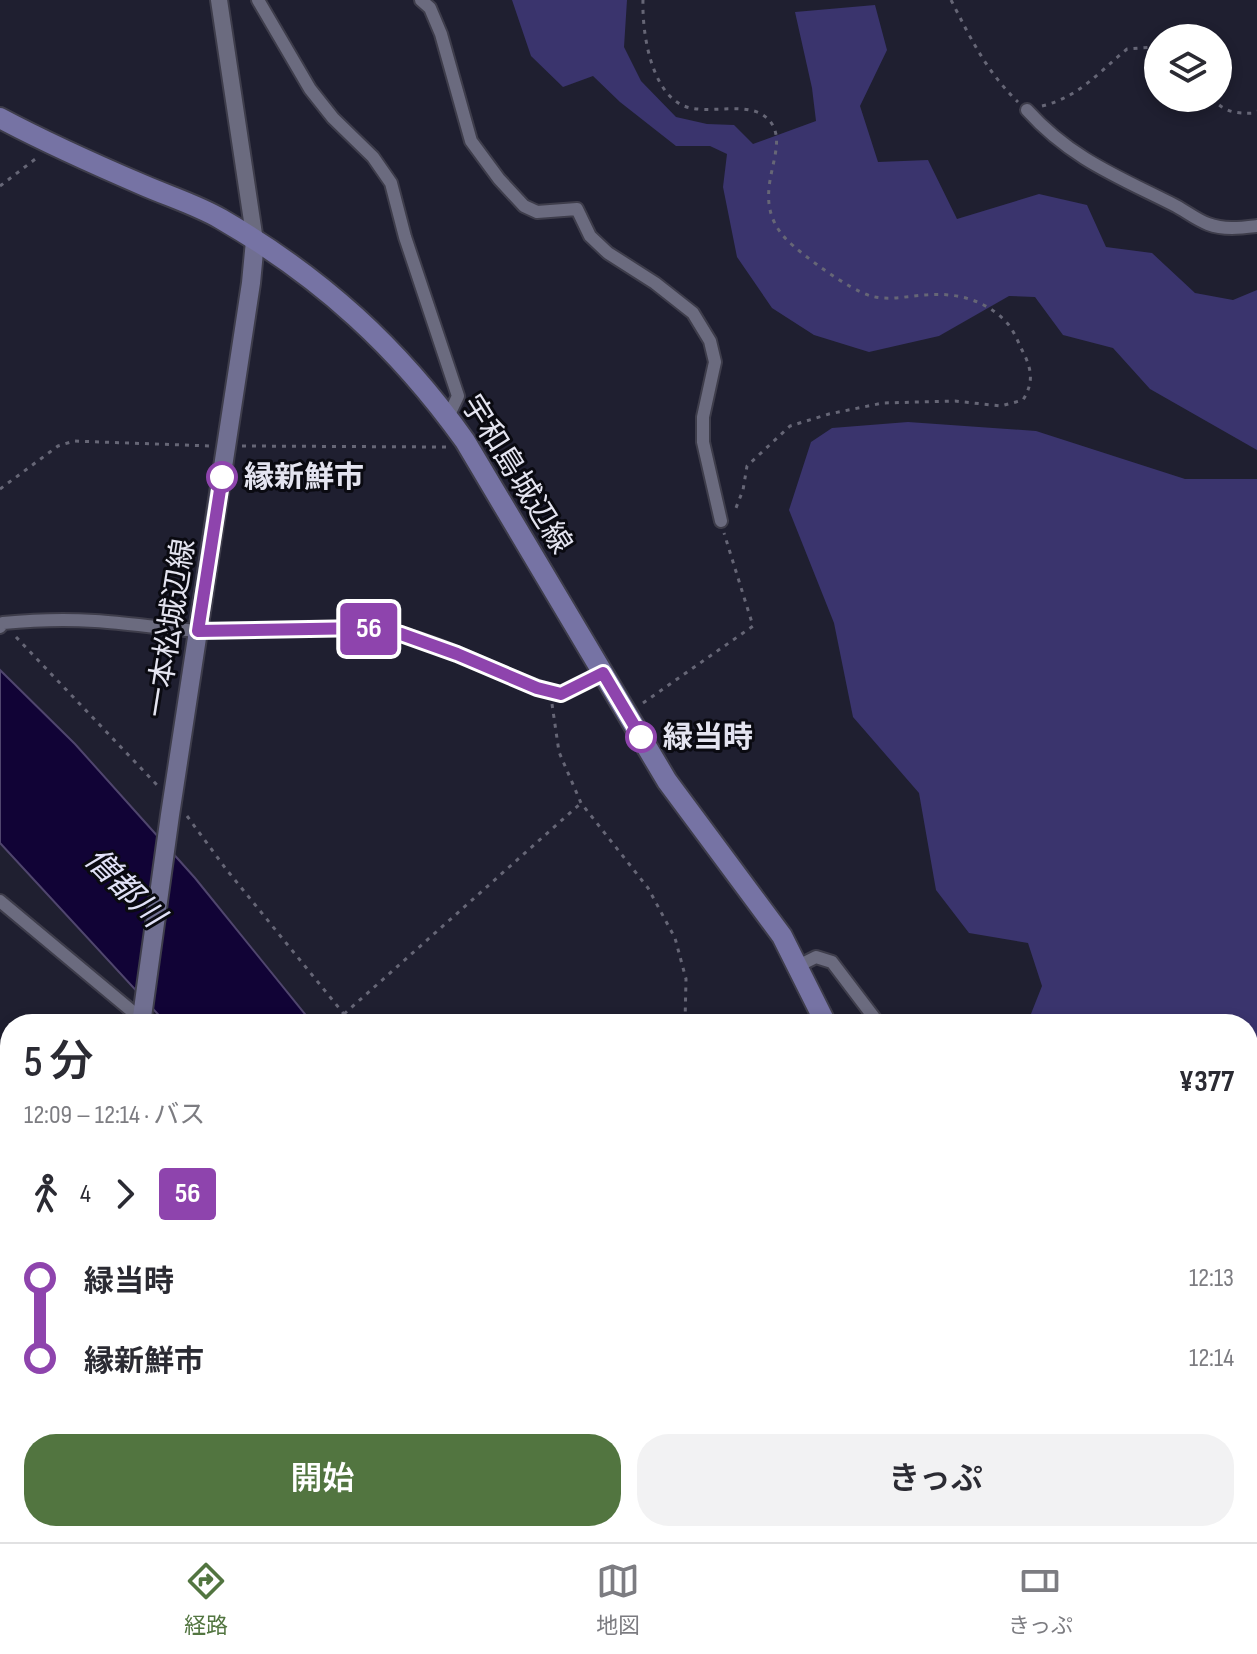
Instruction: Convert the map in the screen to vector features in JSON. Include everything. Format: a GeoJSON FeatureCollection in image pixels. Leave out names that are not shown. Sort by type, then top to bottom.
{"type":"FeatureCollection","features":[{"type":"Feature","properties":{"kind":"main road","name":"宇和島城辺線"},"geometry":{"type":"LineString","coordinates":[[0,118],[45,142],[218,218],[305,273],[349,308],[394,351],[448,417],[667,781],[782,936],[821,1014]]}},
{"type":"Feature","properties":{"kind":"main road","name":"一本松城辺線"},"geometry":{"type":"LineString","coordinates":[[144,1014],[255,241]]}},
{"type":"Feature","properties":{"kind":"street"},"geometry":{"type":"LineString","coordinates":[[219,0],[255,241]]}},
{"type":"Feature","properties":{"kind":"street"},"geometry":{"type":"LineString","coordinates":[[258,0],[310,89],[333,118],[373,157],[391,183],[405,237],[458,396],[448,417]]}},
{"type":"Feature","properties":{"kind":"street"},"geometry":{"type":"LineString","coordinates":[[421,0],[430,8],[441,34],[471,141],[499,179],[524,206],[537,212],[577,209],[590,236],[608,253],[655,283],[693,313],[710,341],[715,362],[703,417],[703,442],[721,521]]}},
{"type":"Feature","properties":{"kind":"street"},"geometry":{"type":"LineString","coordinates":[[1027,110],[1049,135],[1117,180],[1208,224],[1230,229],[1257,226]]}},
{"type":"Feature","properties":{"kind":"street"},"geometry":{"type":"LineString","coordinates":[[0,627],[3,623],[33,620],[94,620],[198,631],[365,628],[401,634],[561,694],[603,673]]}},
{"type":"Feature","properties":{"kind":"street"},"geometry":{"type":"LineString","coordinates":[[0,901],[134,1014]]}},
{"type":"Feature","properties":{"kind":"street"},"geometry":{"type":"LineString","coordinates":[[798,966],[816,957],[832,962],[871,1014]]}},
{"type":"Feature","properties":{"kind":"path"},"geometry":{"type":"LineString","coordinates":[[628,715],[753,626],[721,521],[733,514],[743,490],[747,466],[790,426],[883,403],[955,401],[1001,406],[1023,400],[1032,386],[1030,365],[1009,324],[988,307],[963,296],[929,294],[894,299],[871,296],[844,283],[788,240],[772,220],[768,192],[776,138],[772,124],[759,113],[697,109],[680,104],[667,92],[653,66],[643,31],[643,0]]}},
{"type":"Feature","properties":{"kind":"path"},"geometry":{"type":"LineString","coordinates":[[951,0],[977,52],[996,81],[1027,110],[1061,101],[1092,83],[1106,66],[1127,49],[1144,48]]}},
{"type":"Feature","properties":{"kind":"path"},"geometry":{"type":"LineString","coordinates":[[1231,112],[1257,111]]}},
{"type":"Feature","properties":{"kind":"path"},"geometry":{"type":"LineString","coordinates":[[0,186],[40,155],[45,142]]}},
{"type":"Feature","properties":{"kind":"path"},"geometry":{"type":"LineString","coordinates":[[551,692],[559,752],[581,803],[648,888],[675,938],[686,979],[685,1014]]}},
{"type":"Feature","properties":{"kind":"path"},"geometry":{"type":"LineString","coordinates":[[344,1014],[581,803]]}},
{"type":"Feature","properties":{"kind":"shaded area"},"geometry":{"type":"Polygon","coordinates":[[[512,0],[627,0],[624,47],[641,81],[676,117],[707,124],[734,125],[753,144],[816,121],[795,12],[875,5],[887,50],[860,106],[878,162],[928,160],[957,219],[1039,194],[1087,205],[1106,247],[1152,253],[1195,293],[1233,300],[1257,290],[1257,450],[1150,389],[1113,348],[1063,335],[1035,297],[1009,296],[939,336],[869,352],[814,335],[772,308],[737,257],[723,187],[727,154],[710,146],[676,146],[620,102],[593,76],[563,87],[531,56],[512,0]]]}},
{"type":"Feature","properties":{"kind":"shaded area"},"geometry":{"type":"Polygon","coordinates":[[[908,422],[1036,431],[1185,479],[1257,479],[1257,1014],[1031,1014],[1042,986],[1028,943],[969,933],[936,890],[919,793],[853,717],[834,623],[789,510],[811,442],[832,428],[908,422]]]}},
{"type":"Feature","properties":{"kind":"water","name":"僧都川"},"geometry":{"type":"Polygon","coordinates":[[[0,670],[75,744],[195,878],[305,1014],[158,1014],[0,843],[0,670]]]}},
{"type":"Feature","properties":{"kind":"bus line","name":"56"},"geometry":{"type":"LineString","coordinates":[[222,477],[198,631],[365,628],[401,634],[537,688],[561,694],[603,673],[641,737]]}},
{"type":"Feature","properties":{"kind":"place","name":"縁新鮮市"},"geometry":{"type":"Point","coordinates":[222,477]}},
{"type":"Feature","properties":{"kind":"place","name":"緑当時"},"geometry":{"type":"Point","coordinates":[641,737]}}]}
